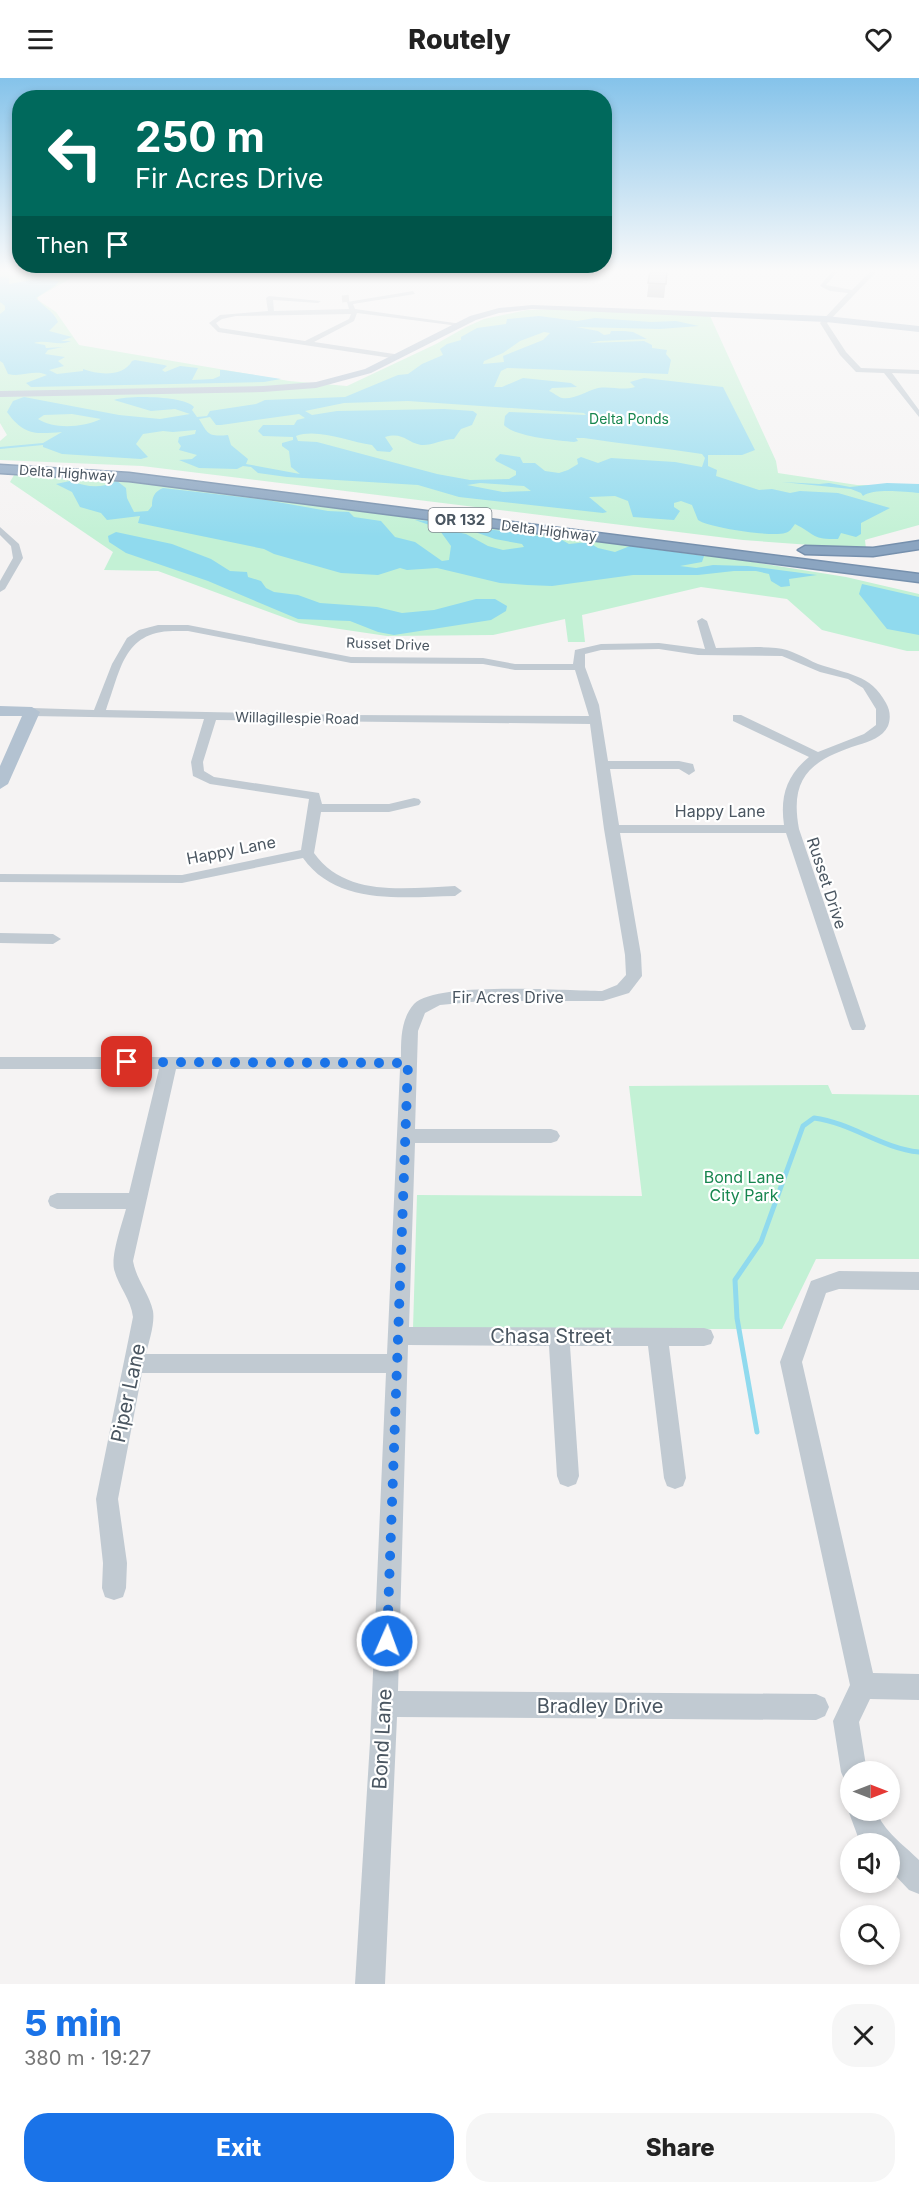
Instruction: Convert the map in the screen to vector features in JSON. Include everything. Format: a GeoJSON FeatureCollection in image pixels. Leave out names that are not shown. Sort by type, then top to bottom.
{"type":"FeatureCollection","features":[{"type":"Feature","properties":{"kind":"highway","name":"Delta Highway"},"geometry":{"type":"LineString","coordinates":[[0,465],[64,466],[134,472],[919,569]]}},
{"type":"Feature","properties":{"kind":"highway","name":"Delta Highway"},"geometry":{"type":"LineString","coordinates":[[0,469],[118,476],[919,578]]}},
{"type":"Feature","properties":{"kind":"highway"},"geometry":{"type":"LineString","coordinates":[[712,544],[856,552],[886,551],[919,545]]}},
{"type":"Feature","properties":{"kind":"highway"},"geometry":{"type":"LineString","coordinates":[[823,567],[919,589]]}},
{"type":"Feature","properties":{"kind":"main road"},"geometry":{"type":"LineString","coordinates":[[0,392],[263,389],[316,385],[355,376],[391,360]]}},
{"type":"Feature","properties":{"kind":"main road","name":"Willagillespie Road"},"geometry":{"type":"LineString","coordinates":[[0,711],[32,711]]}},
{"type":"Feature","properties":{"kind":"main road"},"geometry":{"type":"LineString","coordinates":[[0,784],[32,711]]}},
{"type":"Feature","properties":{"kind":"street"},"geometry":{"type":"LineString","coordinates":[[852,360],[858,370],[867,372],[919,372]]}},
{"type":"Feature","properties":{"kind":"street"},"geometry":{"type":"LineString","coordinates":[[886,372],[919,415]]}},
{"type":"Feature","properties":{"kind":"street"},"geometry":{"type":"LineString","coordinates":[[0,530],[16,543],[19,553],[0,589]]}},
{"type":"Feature","properties":{"kind":"street"},"geometry":{"type":"LineString","coordinates":[[702,621],[712,652]]}},
{"type":"Feature","properties":{"kind":"street","name":"Russet Drive"},"geometry":{"type":"LineString","coordinates":[[99,713],[130,641],[143,633],[163,628],[189,628],[351,660],[483,661],[515,667],[579,667],[579,652],[594,647],[663,646],[712,652],[787,653],[815,667],[854,677],[870,686],[883,712],[882,726],[871,736],[818,757],[799,773],[791,787],[788,807],[792,829],[858,1026]]}},
{"type":"Feature","properties":{"kind":"street","name":"Fir Acres Drive"},"geometry":{"type":"LineString","coordinates":[[408,1063],[412,1020],[425,1004],[435,999],[461,996],[603,996],[614,994],[630,983],[634,966],[595,720],[592,702],[581,678],[579,667]]}},
{"type":"Feature","properties":{"kind":"street","name":"Willagillespie Road"},"geometry":{"type":"LineString","coordinates":[[32,711],[211,716],[595,720]]}},
{"type":"Feature","properties":{"kind":"street"},"geometry":{"type":"LineString","coordinates":[[211,716],[196,762],[196,770],[201,776],[210,780],[310,794],[315,798],[307,853],[317,867],[329,877],[350,887],[381,891],[455,891]]}},
{"type":"Feature","properties":{"kind":"street"},"geometry":{"type":"LineString","coordinates":[[737,718],[818,757]]}},
{"type":"Feature","properties":{"kind":"street"},"geometry":{"type":"LineString","coordinates":[[602,765],[679,765],[688,767],[689,771]]}},
{"type":"Feature","properties":{"kind":"street"},"geometry":{"type":"LineString","coordinates":[[315,808],[389,808],[414,802]]}},
{"type":"Feature","properties":{"kind":"street","name":"Happy Lane"},"geometry":{"type":"LineString","coordinates":[[611,829],[792,829]]}},
{"type":"Feature","properties":{"kind":"street","name":"Happy Lane"},"geometry":{"type":"LineString","coordinates":[[0,878],[182,879],[307,853]]}},
{"type":"Feature","properties":{"kind":"street"},"geometry":{"type":"LineString","coordinates":[[0,938],[53,939]]}},
{"type":"Feature","properties":{"kind":"street"},"geometry":{"type":"LineString","coordinates":[[0,1062],[408,1063]]}},
{"type":"Feature","properties":{"kind":"street","name":"Piper Lane"},"geometry":{"type":"LineString","coordinates":[[114,1588],[116,1553],[108,1519],[107,1499],[143,1311],[127,1280],[123,1261],[169,1062]]}},
{"type":"Feature","properties":{"kind":"street","name":"Bond Lane"},"geometry":{"type":"LineString","coordinates":[[370,1984],[384,1704],[408,1063]]}},
{"type":"Feature","properties":{"kind":"street"},"geometry":{"type":"LineString","coordinates":[[406,1136],[551,1136]]}},
{"type":"Feature","properties":{"kind":"street"},"geometry":{"type":"LineString","coordinates":[[57,1202],[136,1201]]}},
{"type":"Feature","properties":{"kind":"street"},"geometry":{"type":"LineString","coordinates":[[852,1761],[846,1721],[864,1686],[791,1362],[818,1287],[839,1280],[919,1281]]}},
{"type":"Feature","properties":{"kind":"street","name":"Chasa Street"},"geometry":{"type":"LineString","coordinates":[[399,1336],[704,1337]]}},
{"type":"Feature","properties":{"kind":"street"},"geometry":{"type":"LineString","coordinates":[[559,1337],[568,1476]]}},
{"type":"Feature","properties":{"kind":"street"},"geometry":{"type":"LineString","coordinates":[[657,1337],[675,1478]]}},
{"type":"Feature","properties":{"kind":"street"},"geometry":{"type":"LineString","coordinates":[[134,1364],[397,1363]]}},
{"type":"Feature","properties":{"kind":"street"},"geometry":{"type":"LineString","coordinates":[[864,1686],[919,1687]]}},
{"type":"Feature","properties":{"kind":"street","name":"Bradley Drive"},"geometry":{"type":"LineString","coordinates":[[384,1704],[816,1707]]}},
{"type":"Feature","properties":{"kind":"street"},"geometry":{"type":"LineString","coordinates":[[900,1860],[918,1878]]}},
{"type":"Feature","properties":{"kind":"green space","name":"Delta Ponds"},"geometry":{"type":"Polygon","coordinates":[[[0,360],[166,360],[289,381],[347,386],[402,360],[730,360],[776,461],[778,473],[857,485],[919,485],[919,525],[865,540],[866,549],[743,540],[142,466],[0,460],[0,441],[7,435],[0,423],[0,360]]]}},
{"type":"Feature","properties":{"kind":"green space"},"geometry":{"type":"Polygon","coordinates":[[[14,475],[105,477],[709,555],[846,577],[919,594],[919,651],[907,651],[822,630],[787,599],[701,587],[582,615],[585,642],[568,642],[565,619],[493,635],[387,636],[299,623],[158,571],[104,570],[113,552],[10,482],[14,475]]]}},
{"type":"Feature","properties":{"kind":"green space","name":"Bond Lane City Park"},"geometry":{"type":"Polygon","coordinates":[[[828,1085],[832,1094],[919,1095],[919,1259],[816,1259],[782,1329],[413,1329],[417,1195],[642,1196],[629,1086],[828,1085]]]}},
{"type":"Feature","properties":{"kind":"water"},"geometry":{"type":"Polygon","coordinates":[[[60,360],[58,361],[64,366],[49,370],[57,374],[83,371],[83,369],[96,373],[117,372],[135,360],[167,366],[162,370],[165,372],[180,366],[198,368],[192,380],[213,379],[220,376],[220,370],[281,379],[264,382],[31,387],[26,383],[47,375],[42,373],[8,374],[0,361],[60,360]]]}},
{"type":"Feature","properties":{"kind":"water"},"geometry":{"type":"Polygon","coordinates":[[[431,360],[487,360],[483,364],[504,362],[504,360],[671,360],[668,374],[507,368],[501,371],[494,387],[502,387],[523,378],[571,383],[577,387],[552,388],[549,391],[566,398],[576,397],[598,388],[635,387],[630,382],[644,378],[723,387],[755,450],[742,455],[708,455],[708,466],[717,470],[716,476],[759,490],[772,489],[790,493],[800,491],[838,493],[890,508],[861,523],[861,534],[856,537],[841,533],[838,539],[823,538],[814,536],[795,524],[790,531],[785,533],[755,533],[704,523],[698,520],[692,505],[681,501],[674,503],[674,507],[680,511],[674,520],[633,517],[628,501],[615,496],[589,497],[607,512],[603,513],[459,497],[418,485],[287,477],[258,473],[251,467],[243,466],[237,469],[199,468],[179,460],[192,459],[197,455],[179,450],[181,446],[178,442],[179,437],[195,434],[196,430],[143,434],[136,444],[148,457],[141,459],[62,454],[43,447],[43,443],[62,432],[31,432],[19,426],[7,412],[13,401],[24,397],[119,415],[160,419],[190,414],[175,409],[151,411],[114,400],[143,397],[189,403],[194,407],[192,410],[197,417],[207,416],[210,411],[256,404],[265,400],[345,397],[398,375],[408,374],[431,360]],[[408,401],[344,403],[305,411],[312,415],[337,411],[444,409],[473,411],[477,414],[472,425],[461,429],[454,439],[421,445],[401,437],[385,437],[393,449],[390,452],[377,451],[372,445],[324,435],[296,436],[298,441],[317,442],[437,474],[470,480],[509,479],[516,475],[516,471],[496,461],[495,459],[500,454],[520,457],[523,463],[535,463],[545,471],[559,473],[578,464],[577,459],[581,457],[598,463],[611,458],[675,462],[702,467],[705,458],[702,454],[584,438],[576,438],[578,441],[574,442],[537,437],[517,432],[504,425],[505,416],[509,412],[586,415],[584,413],[408,401]],[[72,414],[44,415],[38,419],[61,426],[86,424],[101,419],[72,414]],[[299,414],[216,425],[210,417],[199,419],[212,435],[228,435],[231,445],[248,459],[246,464],[300,474],[291,467],[289,451],[282,446],[282,443],[293,440],[293,437],[263,436],[258,431],[263,425],[294,425],[297,420],[305,418],[299,414]],[[480,483],[467,485],[503,492],[531,491],[524,486],[480,483]]]}},
{"type":"Feature","properties":{"kind":"water"},"geometry":{"type":"Polygon","coordinates":[[[70,481],[94,486],[117,481],[126,488],[127,498],[134,512],[148,511],[152,506],[154,495],[163,488],[349,512],[354,517],[381,521],[395,537],[415,542],[442,561],[449,560],[451,546],[438,528],[415,520],[441,522],[452,531],[466,534],[488,546],[503,550],[524,547],[522,544],[495,539],[475,532],[479,528],[562,540],[569,544],[588,542],[598,548],[615,552],[630,546],[704,556],[702,562],[680,566],[696,568],[713,565],[748,566],[817,575],[789,579],[790,586],[781,587],[771,581],[769,574],[756,571],[698,575],[633,575],[552,586],[500,583],[437,568],[407,570],[400,568],[378,575],[341,573],[264,549],[138,523],[140,516],[107,520],[101,513],[80,507],[72,492],[56,484],[70,481]]]}},
{"type":"Feature","properties":{"kind":"water"},"geometry":{"type":"Polygon","coordinates":[[[782,482],[829,483],[850,487],[887,483],[919,484],[919,493],[882,491],[863,496],[851,489],[782,482]]]}},
{"type":"Feature","properties":{"kind":"water"},"geometry":{"type":"Polygon","coordinates":[[[116,532],[172,544],[211,559],[230,571],[247,572],[248,577],[261,581],[266,588],[274,592],[298,595],[320,603],[377,607],[402,613],[434,610],[476,599],[495,599],[507,606],[506,611],[491,620],[394,635],[378,632],[350,621],[298,619],[208,581],[126,553],[109,542],[108,536],[116,532]]]}},
{"type":"Feature","properties":{"kind":"water"},"geometry":{"type":"Polygon","coordinates":[[[862,584],[919,597],[919,635],[887,629],[859,594],[862,584]]]}},
{"type":"Feature","properties":{"kind":"waterway"},"geometry":{"type":"LineString","coordinates":[[0,448],[43,444]]}},
{"type":"Feature","properties":{"kind":"waterway"},"geometry":{"type":"LineString","coordinates":[[757,1432],[737,1318],[735,1280],[761,1242],[803,1126],[814,1118],[828,1121],[892,1146],[919,1152]]}},
{"type":"Feature","properties":{"kind":"route"},"geometry":{"type":"LineString","coordinates":[[127,1062],[408,1063],[387,1641]]}}]}
